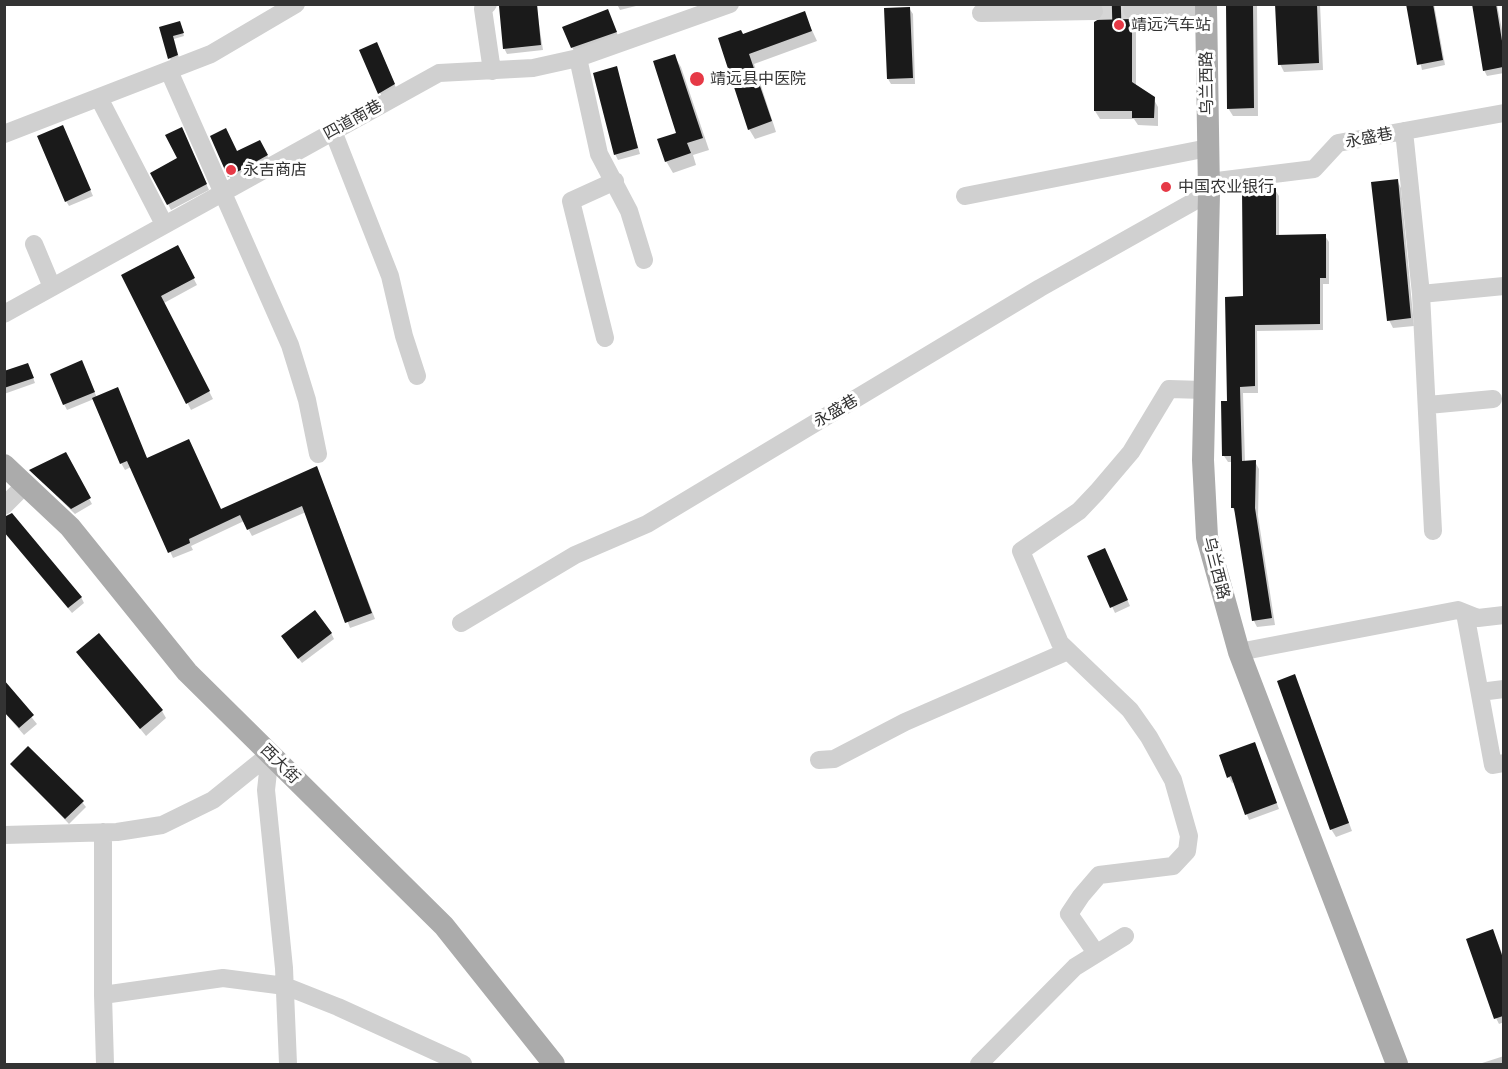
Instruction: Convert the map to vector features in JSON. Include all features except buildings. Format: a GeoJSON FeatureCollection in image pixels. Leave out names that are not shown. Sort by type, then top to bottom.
{"type":"FeatureCollection","features":[{"type":"Feature","properties":{"kind":"main road","name":"乌兰西路"},"geometry":{"type":"LineString","coordinates":[[1206,6],[1209,188],[1203,460],[1207,537],[1239,652],[1397,1065]]}},
{"type":"Feature","properties":{"kind":"main road","name":"西大街"},"geometry":{"type":"LineString","coordinates":[[4,465],[70,527],[187,672],[444,926],[554,1065]]}},
{"type":"Feature","properties":{"kind":"street"},"geometry":{"type":"LineString","coordinates":[[4,134],[211,54],[296,4]]}},
{"type":"Feature","properties":{"kind":"street"},"geometry":{"type":"LineString","coordinates":[[488,4],[483,9],[492,71]]}},
{"type":"Feature","properties":{"kind":"street","name":"四道南巷"},"geometry":{"type":"LineString","coordinates":[[4,314],[439,73],[533,68],[578,58],[730,4]]}},
{"type":"Feature","properties":{"kind":"street"},"geometry":{"type":"LineString","coordinates":[[1132,10],[1206,6]]}},
{"type":"Feature","properties":{"kind":"street"},"geometry":{"type":"LineString","coordinates":[[981,13],[1094,10]]}},
{"type":"Feature","properties":{"kind":"street"},"geometry":{"type":"LineString","coordinates":[[578,58],[599,154],[629,211],[644,260]]}},
{"type":"Feature","properties":{"kind":"street"},"geometry":{"type":"LineString","coordinates":[[169,71],[290,345],[307,400],[318,454]]}},
{"type":"Feature","properties":{"kind":"street"},"geometry":{"type":"LineString","coordinates":[[99,98],[164,224]]}},
{"type":"Feature","properties":{"kind":"street","name":"永盛巷"},"geometry":{"type":"LineString","coordinates":[[461,623],[575,555],[647,524],[1209,188],[1314,169],[1338,144],[1503,113]]}},
{"type":"Feature","properties":{"kind":"street"},"geometry":{"type":"LineString","coordinates":[[333,131],[390,276],[404,336],[417,376]]}},
{"type":"Feature","properties":{"kind":"street"},"geometry":{"type":"LineString","coordinates":[[1404,131],[1421,294],[1433,531]]}},
{"type":"Feature","properties":{"kind":"street"},"geometry":{"type":"LineString","coordinates":[[965,196],[1208,148]]}},
{"type":"Feature","properties":{"kind":"street"},"geometry":{"type":"LineString","coordinates":[[605,338],[571,201],[615,181]]}},
{"type":"Feature","properties":{"kind":"street"},"geometry":{"type":"LineString","coordinates":[[34,244],[52,287]]}},
{"type":"Feature","properties":{"kind":"street"},"geometry":{"type":"LineString","coordinates":[[1421,294],[1503,286]]}},
{"type":"Feature","properties":{"kind":"street"},"geometry":{"type":"LineString","coordinates":[[1096,953],[1069,914],[1081,896],[1099,875],[1173,866],[1187,851],[1190,836],[1173,780],[1149,737],[1131,710],[1060,643],[1021,551],[1078,511],[1097,492],[1131,452],[1169,389],[1204,390]]}},
{"type":"Feature","properties":{"kind":"street"},"geometry":{"type":"LineString","coordinates":[[1428,405],[1493,399]]}},
{"type":"Feature","properties":{"kind":"street"},"geometry":{"type":"LineString","coordinates":[[4,506],[26,484]]}},
{"type":"Feature","properties":{"kind":"street"},"geometry":{"type":"LineString","coordinates":[[1239,652],[1458,610],[1478,618],[1503,615]]}},
{"type":"Feature","properties":{"kind":"street"},"geometry":{"type":"LineString","coordinates":[[1465,613],[1493,765],[1503,763]]}},
{"type":"Feature","properties":{"kind":"street"},"geometry":{"type":"LineString","coordinates":[[819,760],[834,759],[905,722],[1068,651]]}},
{"type":"Feature","properties":{"kind":"street"},"geometry":{"type":"LineString","coordinates":[[1479,692],[1503,689]]}},
{"type":"Feature","properties":{"kind":"street"},"geometry":{"type":"LineString","coordinates":[[4,835],[103,832],[162,825],[213,800],[270,754]]}},
{"type":"Feature","properties":{"kind":"street"},"geometry":{"type":"LineString","coordinates":[[270,754],[266,790],[285,986],[288,1065]]}},
{"type":"Feature","properties":{"kind":"street"},"geometry":{"type":"LineString","coordinates":[[103,832],[105,1065]]}},
{"type":"Feature","properties":{"kind":"street"},"geometry":{"type":"LineString","coordinates":[[979,1065],[1075,967],[1125,936]]}},
{"type":"Feature","properties":{"kind":"street"},"geometry":{"type":"LineString","coordinates":[[103,995],[223,978],[285,986],[338,1007],[463,1065]]}},
{"type":"Feature","properties":{"kind":"tunnel"},"geometry":{"type":"LineString","coordinates":[[1094,11],[1132,10]]}},
{"type":"Feature","properties":{"kind":"place","name":"靖远汽车站"},"geometry":{"type":"Point","coordinates":[1119,25]}},
{"type":"Feature","properties":{"kind":"place","name":"靖远县中医院"},"geometry":{"type":"Point","coordinates":[697,79]}},
{"type":"Feature","properties":{"kind":"place","name":"永吉商店"},"geometry":{"type":"Point","coordinates":[231,170]}},
{"type":"Feature","properties":{"kind":"place","name":"中国农业银行"},"geometry":{"type":"Point","coordinates":[1166,187]}}]}
